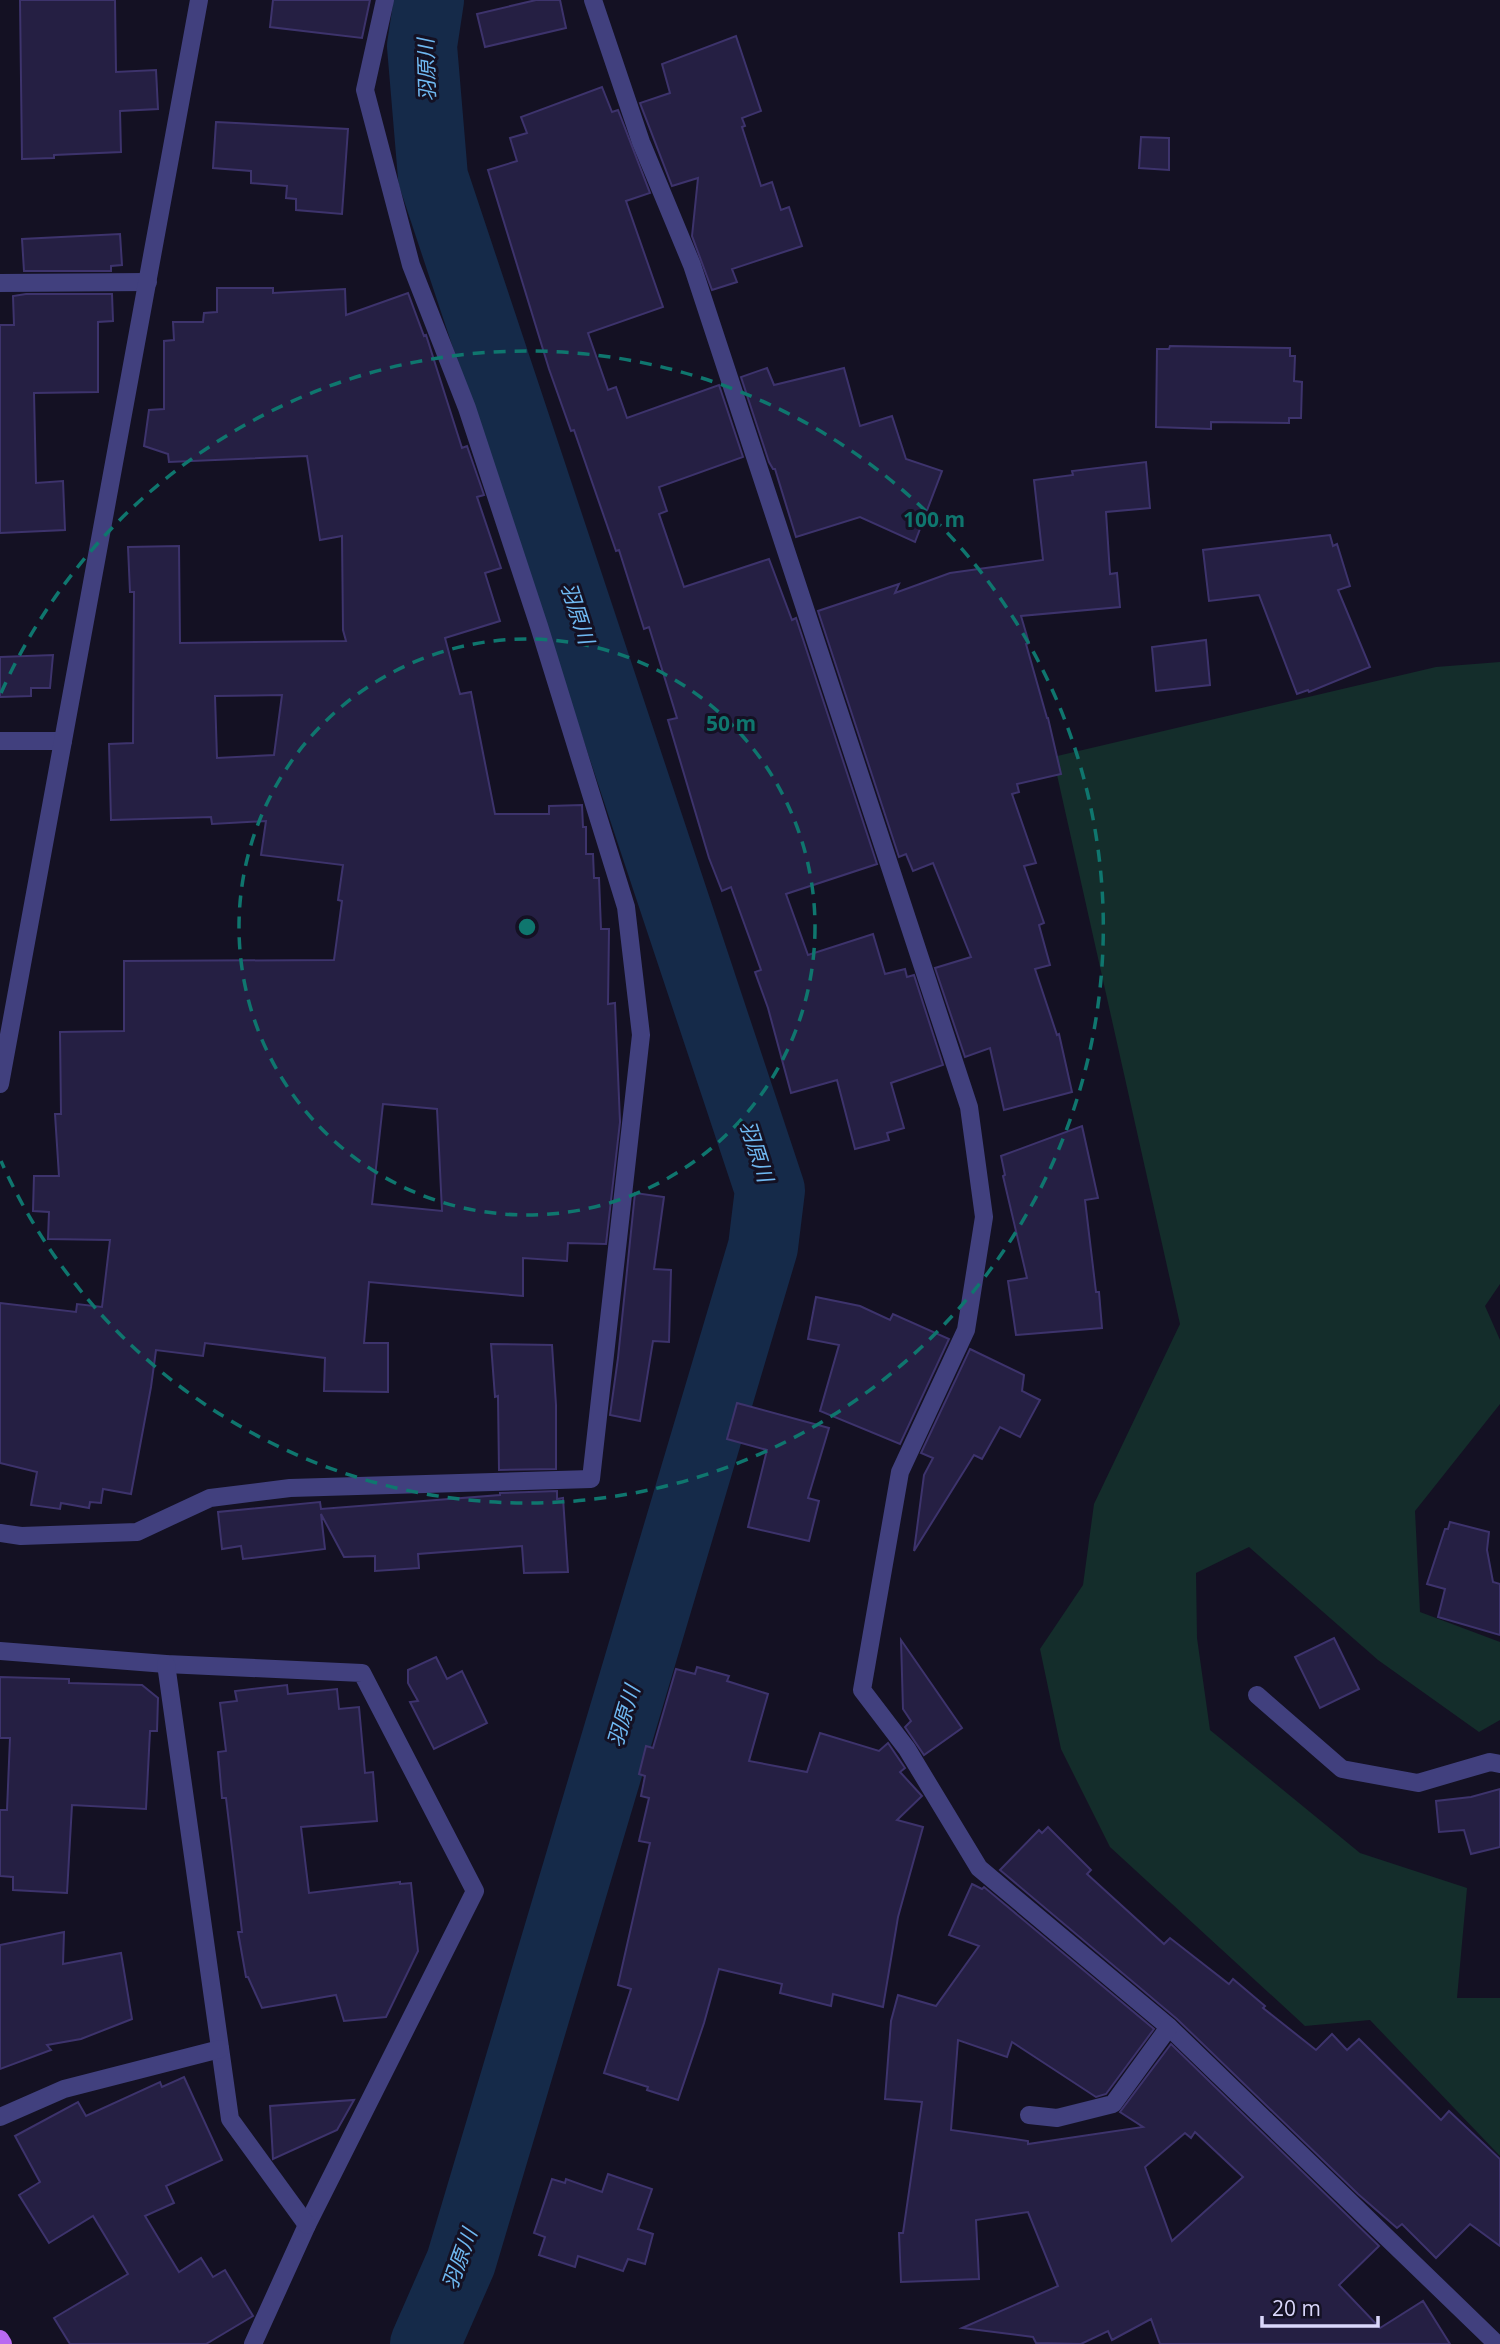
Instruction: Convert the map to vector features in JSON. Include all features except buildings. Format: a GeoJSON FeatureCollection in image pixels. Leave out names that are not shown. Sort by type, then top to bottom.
{"type":"FeatureCollection","features":[{"type":"Feature","properties":{"kind":"main road"},"geometry":{"type":"LineString","coordinates":[[0,2339],[3,2344]]}},
{"type":"Feature","properties":{"kind":"street"},"geometry":{"type":"LineString","coordinates":[[0,1084],[200,0]]}},
{"type":"Feature","properties":{"kind":"street"},"geometry":{"type":"LineString","coordinates":[[0,1533],[21,1536],[137,1532],[210,1498],[290,1488],[591,1479],[641,1035],[626,907],[539,626],[467,408],[411,265],[365,90],[385,0]]}},
{"type":"Feature","properties":{"kind":"street"},"geometry":{"type":"LineString","coordinates":[[593,0],[640,142],[692,265],[969,1107],[984,1217],[966,1330],[900,1472],[862,1690],[907,1749],[979,1868],[1169,2028],[1497,2344]]}},
{"type":"Feature","properties":{"kind":"street"},"geometry":{"type":"LineString","coordinates":[[0,283],[148,282]]}},
{"type":"Feature","properties":{"kind":"street"},"geometry":{"type":"LineString","coordinates":[[0,741],[63,741]]}},
{"type":"Feature","properties":{"kind":"street"},"geometry":{"type":"LineString","coordinates":[[0,1651],[166,1664],[362,1673],[475,1891],[307,2225],[253,2344]]}},
{"type":"Feature","properties":{"kind":"street"},"geometry":{"type":"LineString","coordinates":[[166,1664],[230,2119],[307,2225]]}},
{"type":"Feature","properties":{"kind":"street"},"geometry":{"type":"LineString","coordinates":[[1257,1695],[1342,1769],[1418,1783],[1497,1757]]}},
{"type":"Feature","properties":{"kind":"street"},"geometry":{"type":"LineString","coordinates":[[1029,2115],[1057,2118],[1113,2104],[1169,2028]]}},
{"type":"Feature","properties":{"kind":"street"},"geometry":{"type":"LineString","coordinates":[[0,2117],[64,2089],[220,2049]]}},
{"type":"Feature","properties":{"kind":"green space"},"geometry":{"type":"Polygon","coordinates":[[[1500,662],[1500,1284],[1485,1306],[1500,1340],[1500,1404],[1415,1511],[1420,1612],[1500,1642],[1500,1720],[1479,1732],[1378,1660],[1249,1547],[1196,1573],[1197,1638],[1210,1730],[1360,1853],[1467,1888],[1457,1998],[1500,1998],[1500,2156],[1370,2020],[1305,2026],[1110,1847],[1061,1749],[1040,1649],[1083,1585],[1094,1504],[1180,1324],[1053,757],[1436,667],[1500,662]]]}},
{"type":"Feature","properties":{"kind":"waterway","name":"羽原川"},"geometry":{"type":"LineString","coordinates":[[425,2344],[461,2262],[763,1247],[770,1190],[433,177],[422,46],[429,0]]}}]}
